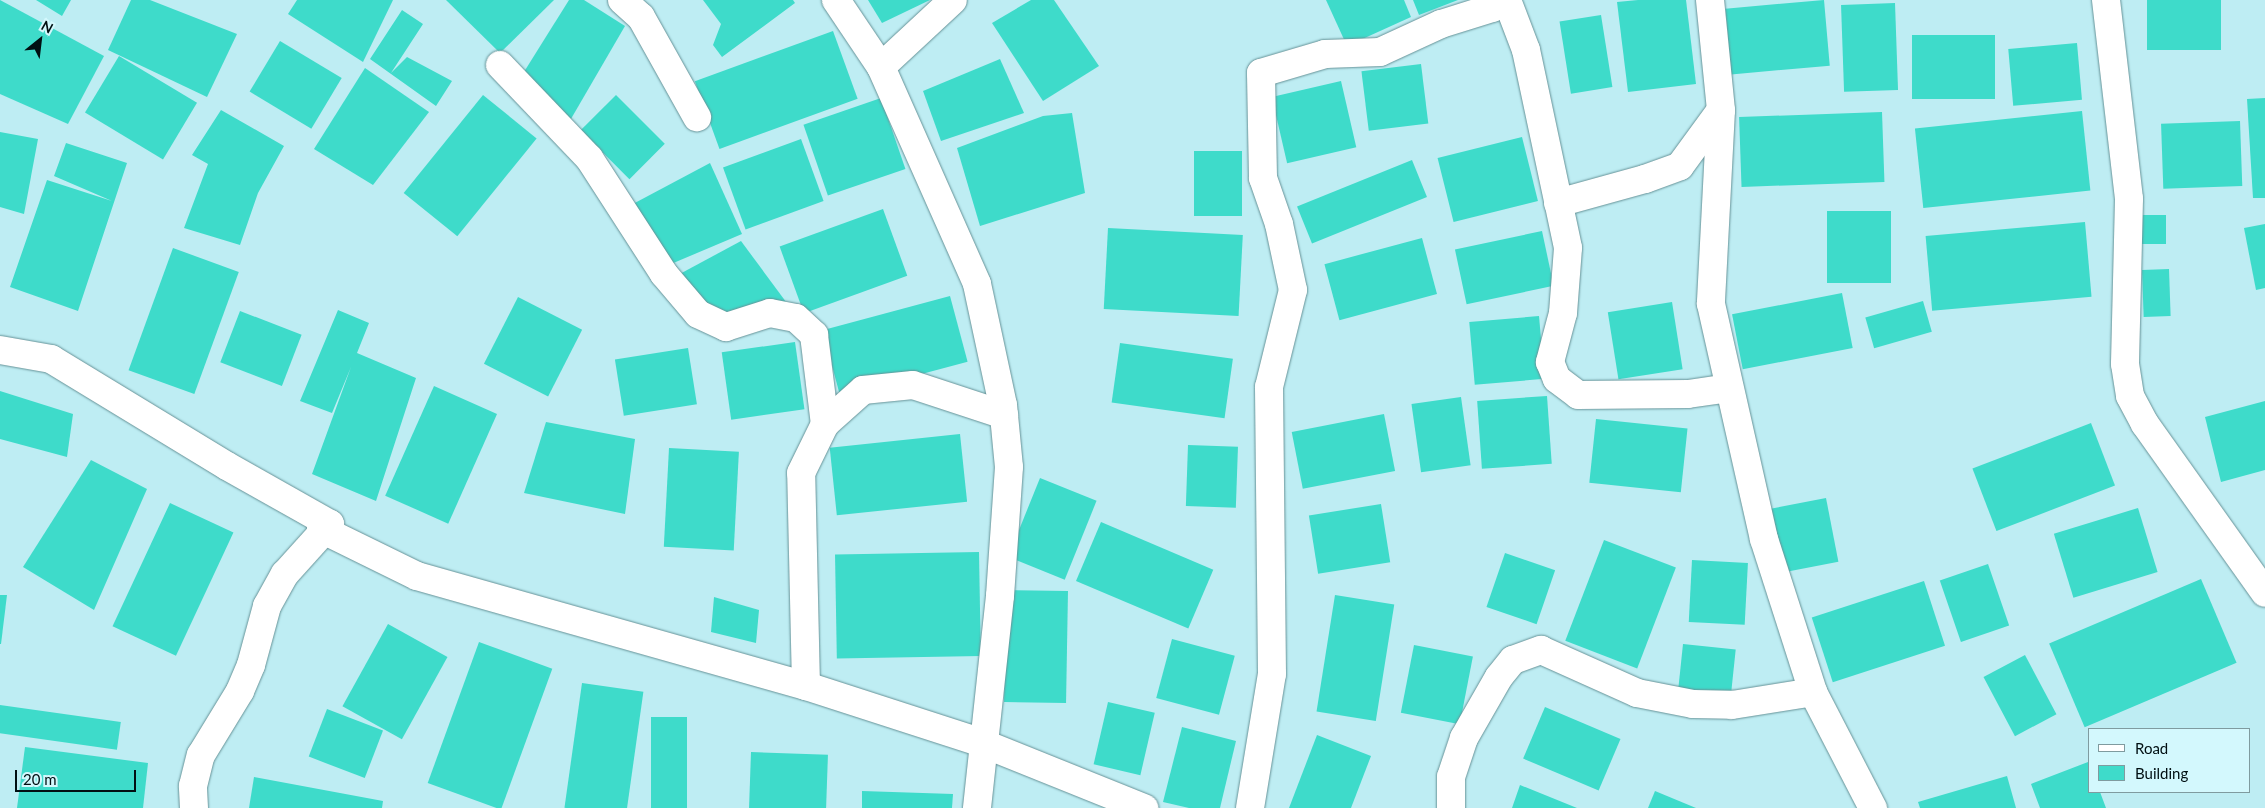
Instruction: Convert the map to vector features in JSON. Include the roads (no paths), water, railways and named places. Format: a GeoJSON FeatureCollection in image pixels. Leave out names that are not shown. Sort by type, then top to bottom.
{"type":"FeatureCollection","features":[{"type":"Feature","properties":{"kind":"street"},"geometry":{"type":"LineString","coordinates":[[622,0],[641,17],[697,117]]}},
{"type":"Feature","properties":{"kind":"street"},"geometry":{"type":"LineString","coordinates":[[836,0],[881,67],[977,284],[1004,415],[1008,477],[1000,596],[976,808]]}},
{"type":"Feature","properties":{"kind":"street"},"geometry":{"type":"LineString","coordinates":[[881,67],[953,0]]}},
{"type":"Feature","properties":{"kind":"street"},"geometry":{"type":"LineString","coordinates":[[1250,808],[1272,674],[1269,387],[1293,290],[1278,224],[1263,178],[1261,73],[1325,54],[1380,52],[1441,24],[1492,8],[1498,0]]}},
{"type":"Feature","properties":{"kind":"street"},"geometry":{"type":"LineString","coordinates":[[1507,0],[1526,50],[1568,248],[1563,313],[1550,362],[1557,379],[1578,394],[1688,394],[1729,388]]}},
{"type":"Feature","properties":{"kind":"street"},"geometry":{"type":"LineString","coordinates":[[1710,0],[1721,110],[1712,304],[1729,388],[1764,539],[1813,692],[1873,808]]}},
{"type":"Feature","properties":{"kind":"street"},"geometry":{"type":"LineString","coordinates":[[2106,0],[2129,199],[2125,364],[2130,396],[2145,424],[2265,593]]}},
{"type":"Feature","properties":{"kind":"street"},"geometry":{"type":"LineString","coordinates":[[500,65],[589,158],[664,274],[698,314],[726,328],[770,314],[796,318],[814,335],[826,424]]}},
{"type":"Feature","properties":{"kind":"street"},"geometry":{"type":"LineString","coordinates":[[1558,203],[1645,179],[1680,166],[1721,110]]}},
{"type":"Feature","properties":{"kind":"street"},"geometry":{"type":"LineString","coordinates":[[0,350],[51,359],[328,527],[417,576],[806,686],[982,743],[1144,808]]}},
{"type":"Feature","properties":{"kind":"street"},"geometry":{"type":"LineString","coordinates":[[806,686],[801,473],[826,424],[863,390],[914,385],[1004,415]]}},
{"type":"Feature","properties":{"kind":"street"},"geometry":{"type":"LineString","coordinates":[[194,808],[193,786],[201,755],[240,691],[251,666],[267,606],[285,574],[328,527]]}},
{"type":"Feature","properties":{"kind":"street"},"geometry":{"type":"LineString","coordinates":[[1451,808],[1451,777],[1468,730],[1499,677],[1513,660],[1541,650],[1637,693],[1693,704],[1732,705],[1813,692]]}}]}
